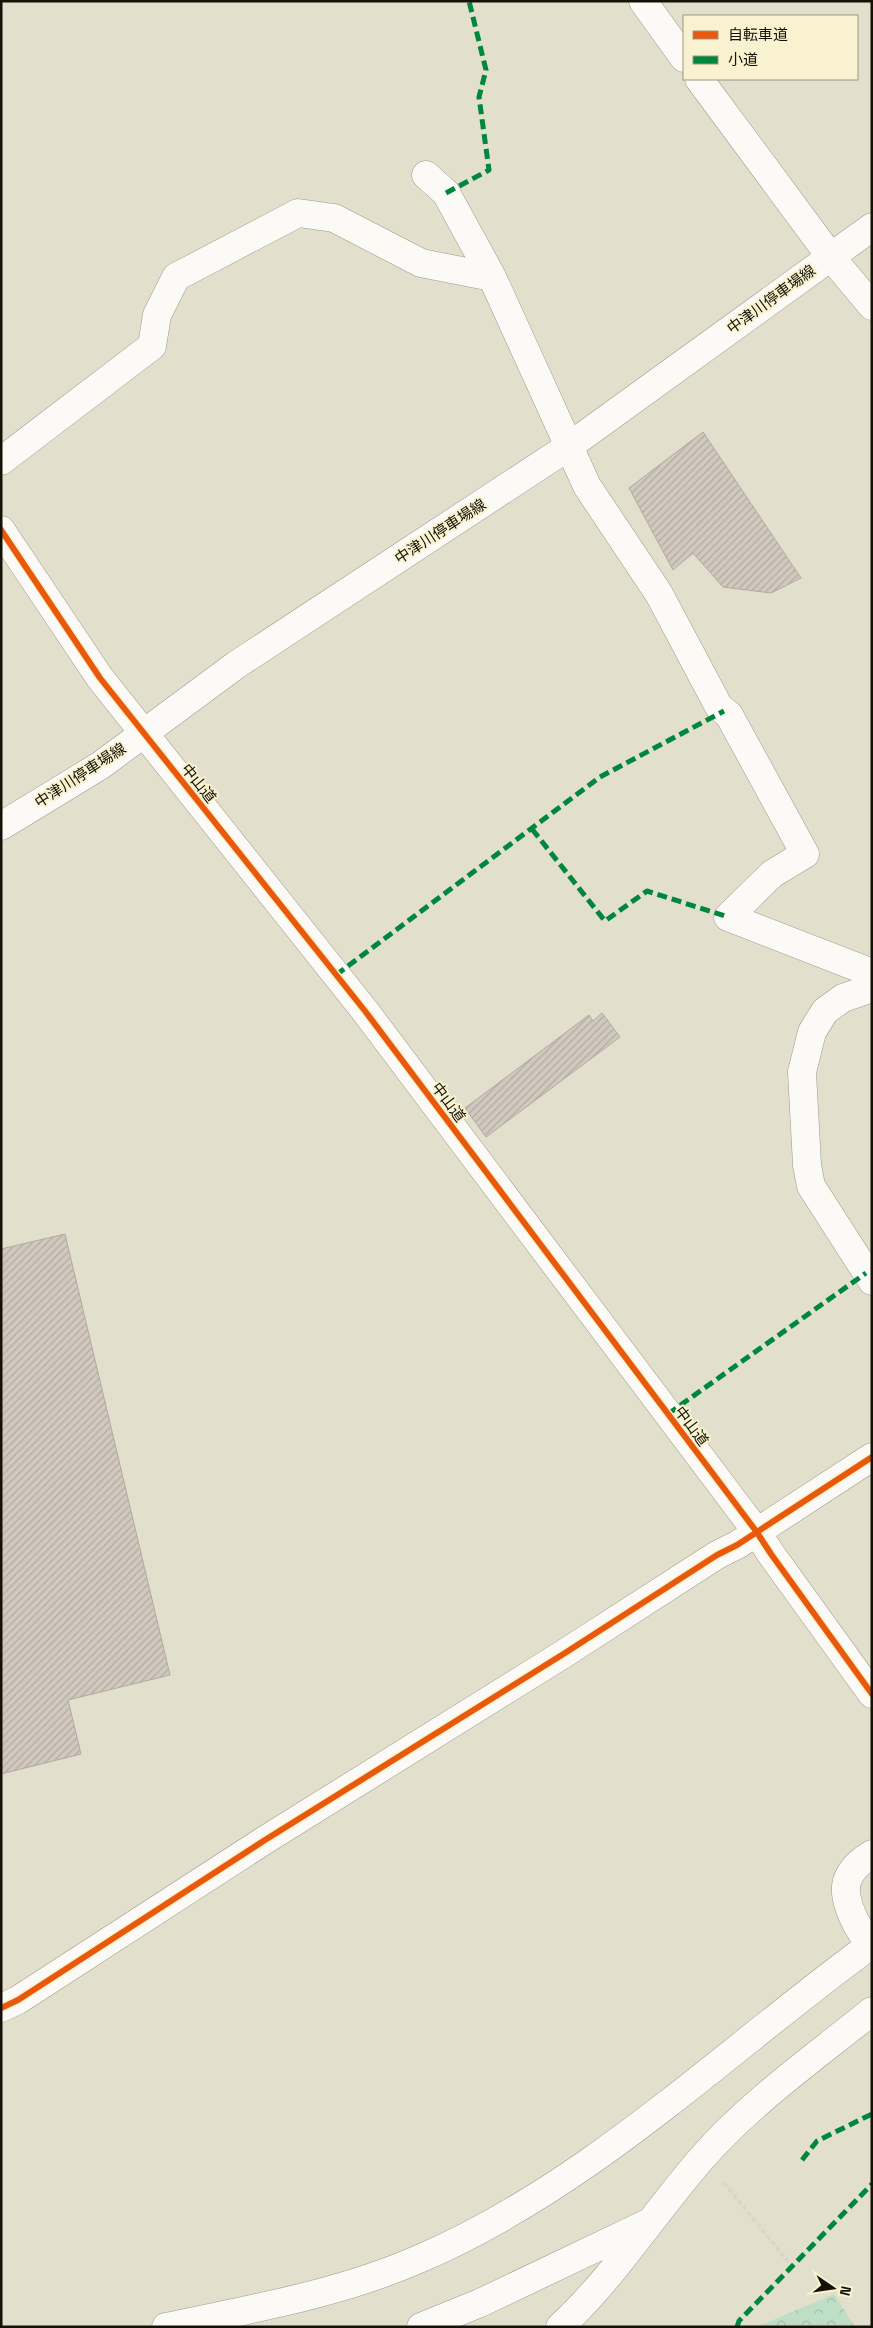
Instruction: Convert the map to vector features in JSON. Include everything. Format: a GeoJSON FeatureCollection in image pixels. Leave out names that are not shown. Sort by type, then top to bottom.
{"type":"FeatureCollection","features":[{"type":"Feature","properties":{"kind":"street"},"geometry":{"type":"LineString","coordinates":[[643,1],[683,57]]}},
{"type":"Feature","properties":{"kind":"street"},"geometry":{"type":"LineString","coordinates":[[700,80],[830,256],[872,306]]}},
{"type":"Feature","properties":{"kind":"street"},"geometry":{"type":"LineString","coordinates":[[426,175],[446,193],[492,277],[587,486],[659,594],[719,706],[729,715],[805,854],[772,874],[728,917],[872,973]]}},
{"type":"Feature","properties":{"kind":"street"},"geometry":{"type":"LineString","coordinates":[[1,461],[152,346],[157,316],[176,277],[298,213],[334,218],[384,242],[421,263],[492,277]]}},
{"type":"Feature","properties":{"kind":"street","name":"中津川停車場線"},"geometry":{"type":"LineString","coordinates":[[1,826],[101,765],[236,665],[568,447],[872,227]]}},
{"type":"Feature","properties":{"kind":"street","name":"中山道"},"geometry":{"type":"LineString","coordinates":[[1,530],[100,678],[365,1011],[756,1531],[872,1694]]}},
{"type":"Feature","properties":{"kind":"street"},"geometry":{"type":"LineString","coordinates":[[872,988],[843,998],[825,1011],[812,1032],[802,1072],[807,1165],[811,1186],[872,1281]]}},
{"type":"Feature","properties":{"kind":"street"},"geometry":{"type":"LineString","coordinates":[[1,2008],[18,2000],[264,1840],[565,1653],[872,1457]]}},
{"type":"Feature","properties":{"kind":"street"},"geometry":{"type":"LineString","coordinates":[[166,2327],[332,2290],[418,2260],[496,2222],[593,2160],[871,1946],[848,1907],[844,1891],[850,1874],[872,1854]]}},
{"type":"Feature","properties":{"kind":"street"},"geometry":{"type":"LineString","coordinates":[[560,2327],[628,2253],[703,2158],[753,2108],[872,2011]]}},
{"type":"Feature","properties":{"kind":"street"},"geometry":{"type":"LineString","coordinates":[[421,2327],[480,2303],[654,2220]]}},
{"type":"Feature","properties":{"kind":"path"},"geometry":{"type":"LineString","coordinates":[[703,2158],[792,2265]]}},
{"type":"Feature","properties":{"kind":"green space"},"geometry":{"type":"Polygon","coordinates":[[[834,2294],[855,2327],[757,2327],[834,2294]]]}},
{"type":"Feature","properties":{"kind":"building"},"geometry":{"type":"Polygon","coordinates":[[[703,432],[801,578],[771,593],[723,587],[693,553],[673,570],[629,488],[703,432]]]}},
{"type":"Feature","properties":{"kind":"building"},"geometry":{"type":"Polygon","coordinates":[[[602,1013],[620,1037],[486,1137],[465,1108],[589,1015],[593,1021],[602,1013]]]}},
{"type":"Feature","properties":{"kind":"building"},"geometry":{"type":"Polygon","coordinates":[[[65,1234],[170,1675],[68,1700],[81,1754],[1,1774],[1,1249],[65,1234]]]}},
{"type":"Feature","properties":{"kind":"marked path"},"geometry":{"type":"LineString","coordinates":[[446,193],[489,170],[479,97],[486,70],[469,1]]}},
{"type":"Feature","properties":{"kind":"marked path"},"geometry":{"type":"LineString","coordinates":[[336,975],[600,777],[724,711]]}},
{"type":"Feature","properties":{"kind":"marked path"},"geometry":{"type":"LineString","coordinates":[[532,829],[605,921],[647,891],[728,917]]}},
{"type":"Feature","properties":{"kind":"marked path"},"geometry":{"type":"LineString","coordinates":[[668,1414],[866,1273]]}},
{"type":"Feature","properties":{"kind":"marked path"},"geometry":{"type":"LineString","coordinates":[[802,2160],[817,2141],[872,2114]]}},
{"type":"Feature","properties":{"kind":"marked path"},"geometry":{"type":"LineString","coordinates":[[737,2327],[739,2321],[872,2184]]}},
{"type":"Feature","properties":{"kind":"cycle path"},"geometry":{"type":"LineString","coordinates":[[1,530],[100,678],[365,1011],[756,1531],[872,1694]]}},
{"type":"Feature","properties":{"kind":"cycle path"},"geometry":{"type":"LineString","coordinates":[[1,2008],[18,2000],[265,1840],[565,1653],[717,1555],[737,1545],[872,1457]]}}]}
